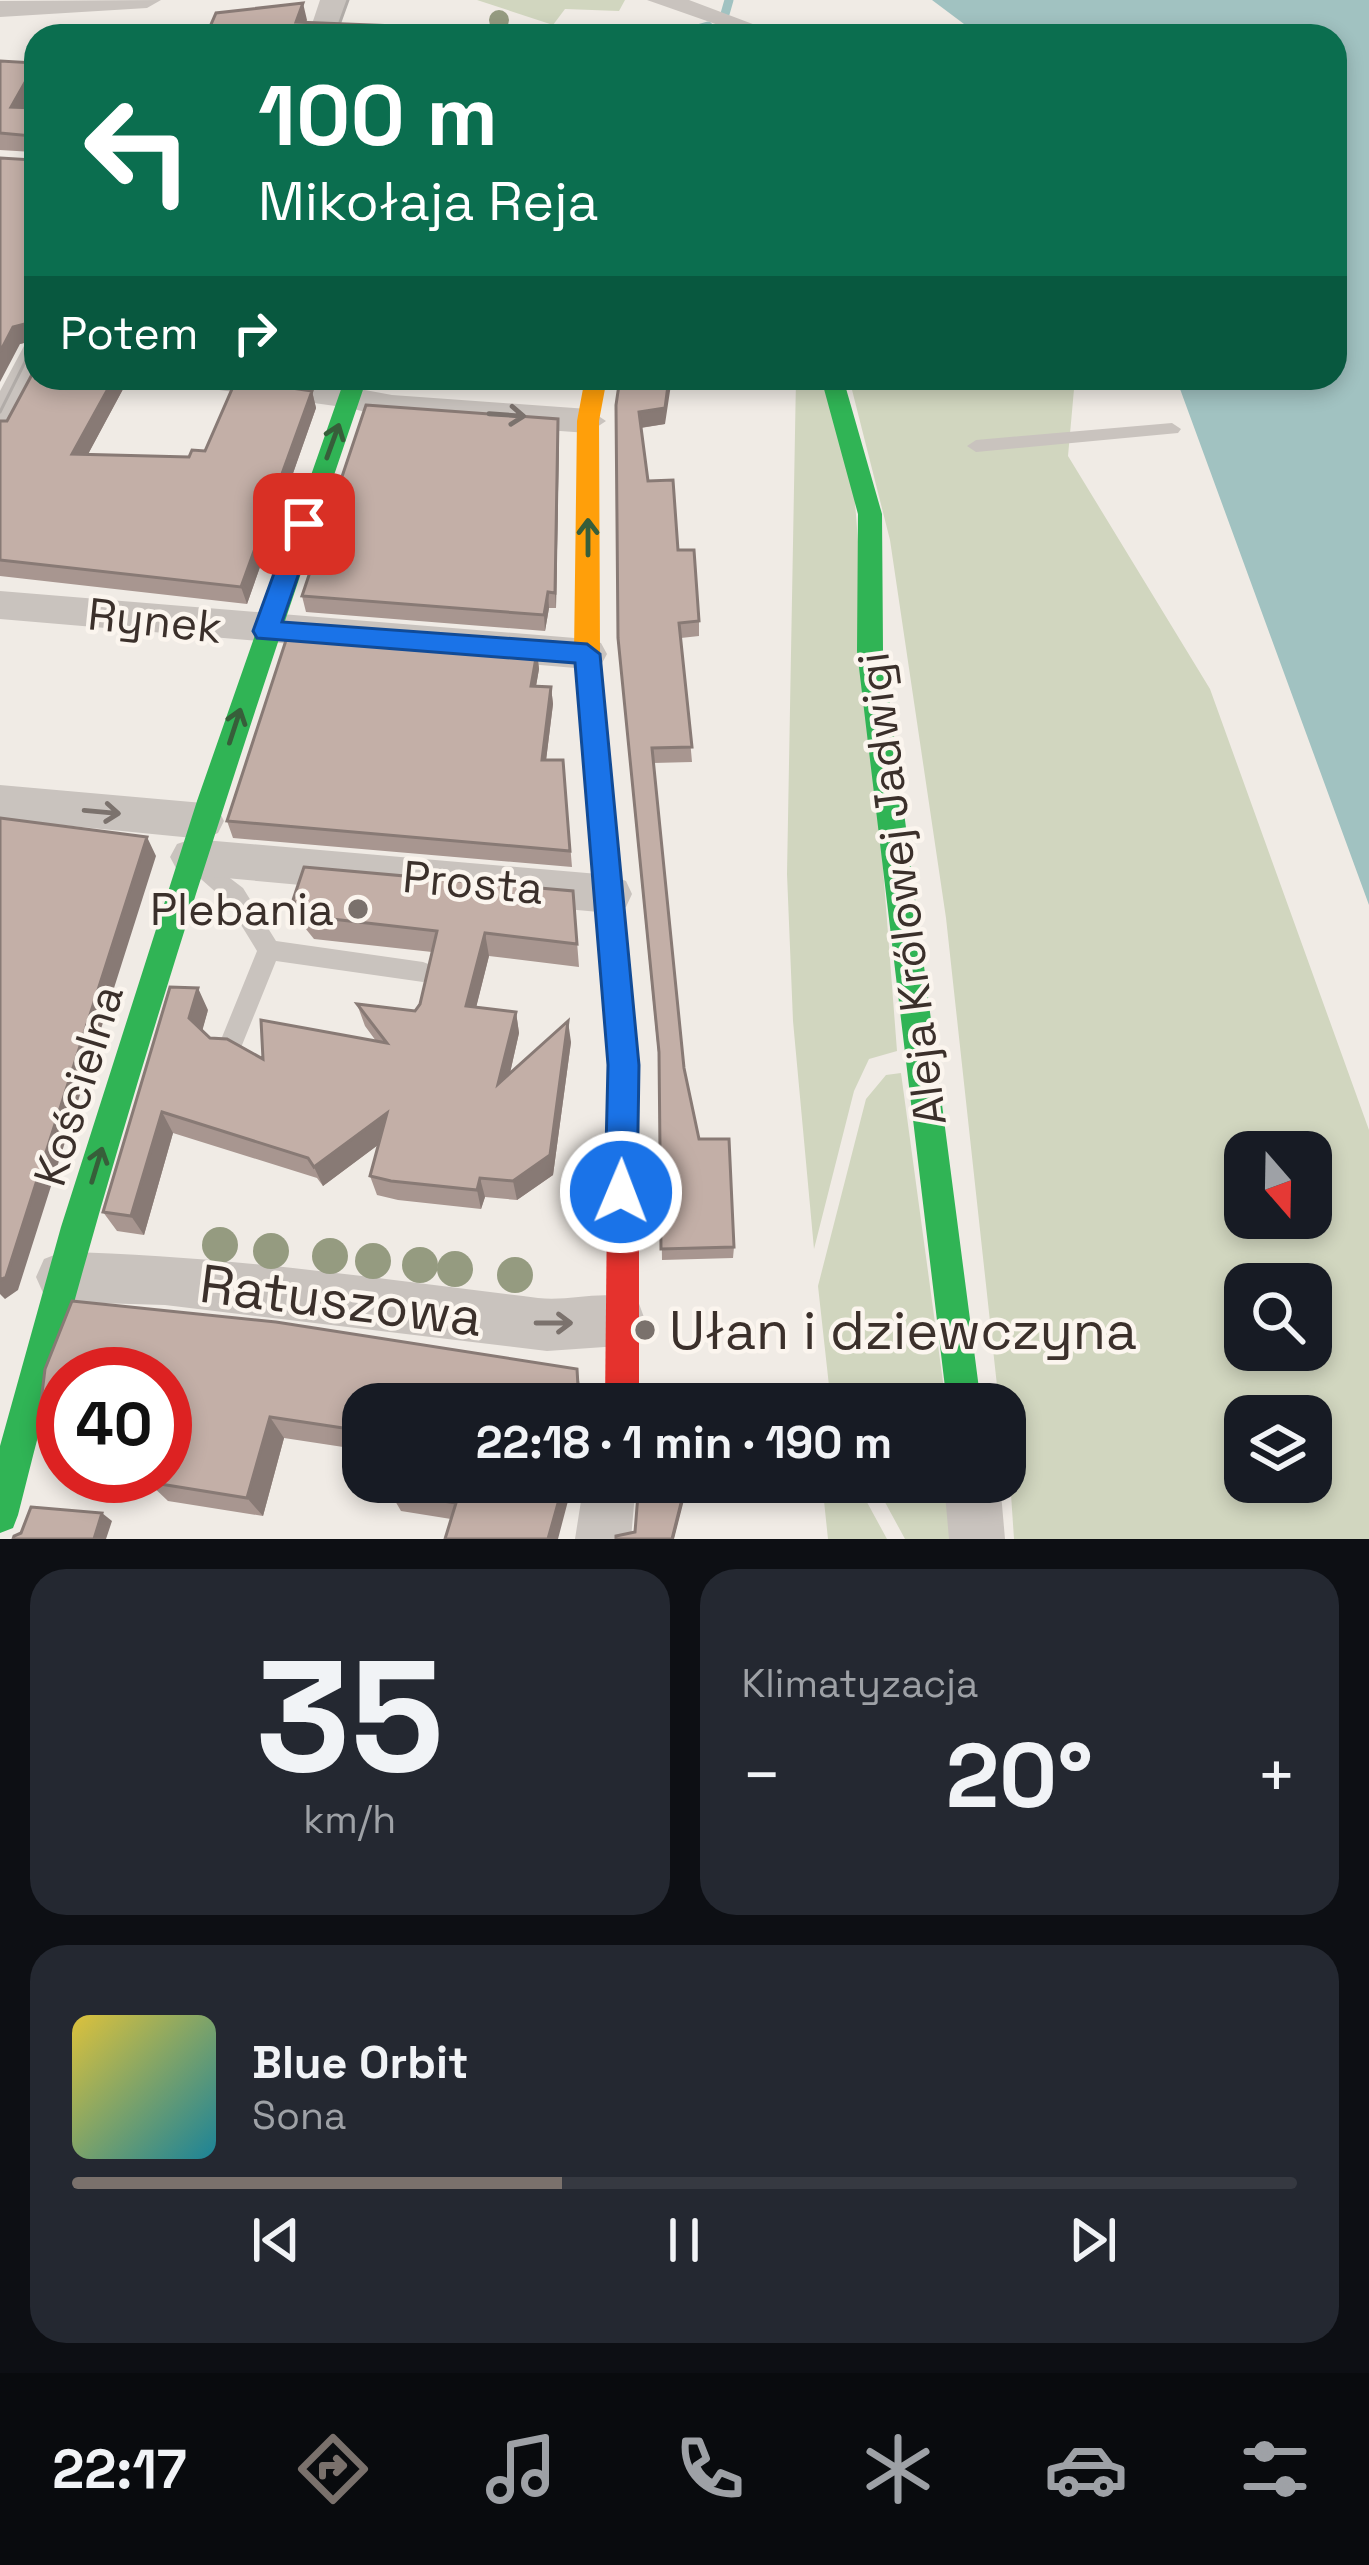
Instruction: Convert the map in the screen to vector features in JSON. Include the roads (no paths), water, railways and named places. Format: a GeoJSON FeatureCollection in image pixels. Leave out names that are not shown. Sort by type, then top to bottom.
{"type":"FeatureCollection","features":[{"type":"Feature","properties":{"kind":"street"},"geometry":{"type":"LineString","coordinates":[[0,9],[147,0]]}},
{"type":"Feature","properties":{"kind":"street"},"geometry":{"type":"LineString","coordinates":[[661,0],[756,19]]}},
{"type":"Feature","properties":{"kind":"street"},"geometry":{"type":"LineString","coordinates":[[0,426],[24,379]]}},
{"type":"Feature","properties":{"kind":"street"},"geometry":{"type":"LineString","coordinates":[[352,390],[266,631],[587,654]]}},
{"type":"Feature","properties":{"kind":"street"},"geometry":{"type":"LineString","coordinates":[[359,390],[392,407],[588,421]]}},
{"type":"Feature","properties":{"kind":"street"},"geometry":{"type":"LineString","coordinates":[[594,390],[588,421],[585,745],[610,894],[623,1065],[621,1383]]}},
{"type":"Feature","properties":{"kind":"street","name":"Aleja Królowej Jadwigi"},"geometry":{"type":"LineString","coordinates":[[835,390],[870,514],[870,651],[961,1383]]}},
{"type":"Feature","properties":{"kind":"street","name":"Rynek"},"geometry":{"type":"LineString","coordinates":[[0,605],[266,631],[198,839]]}},
{"type":"Feature","properties":{"kind":"street"},"geometry":{"type":"LineString","coordinates":[[0,802],[198,839]]}},
{"type":"Feature","properties":{"kind":"street","name":"Prosta"},"geometry":{"type":"LineString","coordinates":[[198,839],[610,894]]}},
{"type":"Feature","properties":{"kind":"street","name":"Kościelna"},"geometry":{"type":"LineString","coordinates":[[0,1515],[20,1348],[62,1277],[198,839]]}},
{"type":"Feature","properties":{"kind":"street","name":"Ratuszowa"},"geometry":{"type":"LineString","coordinates":[[62,1277],[165,1279],[547,1325],[619,1320]]}},
{"type":"Feature","properties":{"kind":"street"},"geometry":{"type":"LineString","coordinates":[[974,1503],[977,1539]]}},
{"type":"Feature","properties":{"kind":"lane"},"geometry":{"type":"LineString","coordinates":[[976,446],[1172,429]]}},
{"type":"Feature","properties":{"kind":"lane"},"geometry":{"type":"LineString","coordinates":[[198,839],[269,950],[423,972]]}},
{"type":"Feature","properties":{"kind":"lane"},"geometry":{"type":"LineString","coordinates":[[230,1047],[269,950]]}},
{"type":"Feature","properties":{"kind":"water"},"geometry":{"type":"Polygon","coordinates":[[[932,0],[1369,0],[1369,905],[1180,390],[1347,390],[1347,24],[964,24],[932,0]]]}},
{"type":"Feature","properties":{"kind":"waterway"},"geometry":{"type":"LineString","coordinates":[[725,14],[729,0]]}},
{"type":"Feature","properties":{"kind":"tram line"},"geometry":{"type":"LineString","coordinates":[[339,24],[348,0]]}},
{"type":"Feature","properties":{"kind":"tram line"},"geometry":{"type":"LineString","coordinates":[[0,412],[24,364]]}},
{"type":"Feature","properties":{"kind":"place","name":"Plebania"},"geometry":{"type":"Point","coordinates":[358,909]}},
{"type":"Feature","properties":{"kind":"place","name":"Ułan i dziewczyna"},"geometry":{"type":"Point","coordinates":[645,1330]}}]}
